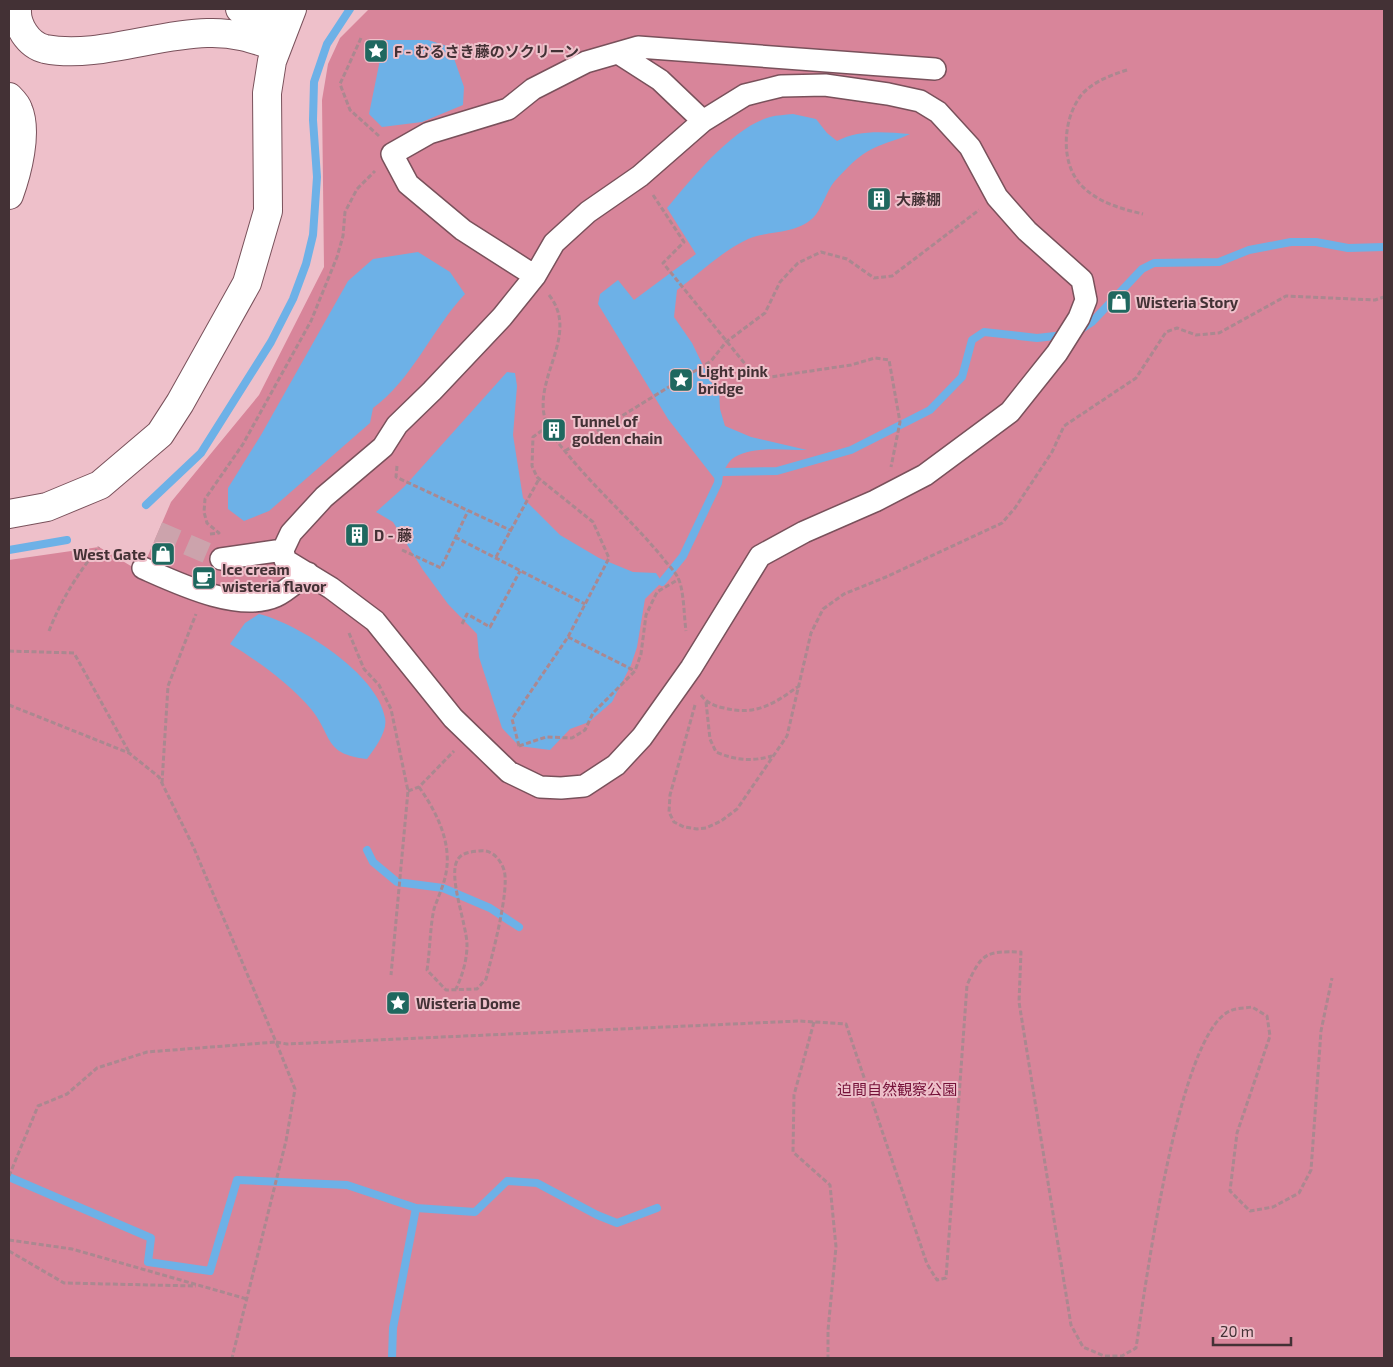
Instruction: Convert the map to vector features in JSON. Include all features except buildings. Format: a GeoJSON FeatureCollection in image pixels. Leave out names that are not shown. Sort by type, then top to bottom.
{"type":"FeatureCollection","features":[{"type":"Feature","properties":{"kind":"street"},"geometry":{"type":"LineString","coordinates":[[17,9],[16,15],[26,38],[43,48],[76,51],[206,33],[242,34],[284,27]]}},
{"type":"Feature","properties":{"kind":"street"},"geometry":{"type":"LineString","coordinates":[[240,9],[284,27]]}},
{"type":"Feature","properties":{"kind":"street"},"geometry":{"type":"LineString","coordinates":[[9,514],[47,507],[100,485],[160,434],[180,403],[247,283],[268,211],[267,93],[272,61],[284,27]]}},
{"type":"Feature","properties":{"kind":"street"},"geometry":{"type":"LineString","coordinates":[[534,276],[463,230],[408,184],[392,154],[429,133],[508,108],[532,90],[586,62],[638,47],[941,64],[926,84],[920,102]]}},
{"type":"Feature","properties":{"kind":"street"},"geometry":{"type":"LineString","coordinates":[[618,53],[660,80],[703,121]]}},
{"type":"Feature","properties":{"kind":"street"},"geometry":{"type":"LineString","coordinates":[[825,85],[888,94],[920,102],[938,112],[970,147],[997,197],[1027,231],[1082,280],[1086,300],[1079,318],[1057,353],[1010,412],[925,474],[882,497],[812,528],[760,556],[694,675],[616,765],[584,786],[540,787],[509,772],[453,718],[375,621],[308,573],[285,560],[282,550],[291,533],[324,497],[383,447],[398,425],[432,392],[502,317],[534,276],[554,243],[588,212],[640,176],[703,121],[745,95],[781,86],[825,85]]}},
{"type":"Feature","properties":{"kind":"street"},"geometry":{"type":"LineString","coordinates":[[9,97],[18,109],[22,130],[17,171],[9,195]]}},
{"type":"Feature","properties":{"kind":"street"},"geometry":{"type":"LineString","coordinates":[[221,559],[282,550]]}},
{"type":"Feature","properties":{"kind":"street"},"geometry":{"type":"LineString","coordinates":[[143,568],[208,595],[255,600],[276,596],[308,573]]}},
{"type":"Feature","properties":{"kind":"path"},"geometry":{"type":"LineString","coordinates":[[210,534],[220,533],[207,523],[204,512],[205,499],[243,444],[311,321],[330,280],[343,236],[345,212],[357,188],[392,154],[380,138],[350,110],[340,84],[362,38]]}},
{"type":"Feature","properties":{"kind":"path"},"geometry":{"type":"LineString","coordinates":[[1127,70],[1098,81],[1083,94],[1066,128],[1067,145],[1074,177],[1084,188],[1097,198],[1118,208],[1143,214]]}},
{"type":"Feature","properties":{"kind":"path"},"geometry":{"type":"LineString","coordinates":[[640,176],[684,242],[663,263],[750,370],[770,377],[851,365],[875,358],[888,360],[900,422],[893,458],[882,497]]}},
{"type":"Feature","properties":{"kind":"path"},"geometry":{"type":"LineString","coordinates":[[565,451],[711,361],[726,342],[765,313],[780,282],[798,263],[821,252],[846,259],[874,278],[892,276],[997,197]]}},
{"type":"Feature","properties":{"kind":"path"},"geometry":{"type":"LineString","coordinates":[[534,276],[558,308],[560,321],[559,338],[544,399],[548,426],[565,451],[597,489],[648,540],[679,579],[694,675],[696,701],[670,795],[669,812],[674,822],[684,827],[697,829],[706,828],[721,821],[737,809],[787,736],[811,633],[823,609],[844,594],[1002,524],[1015,508],[1052,452],[1064,426],[1136,378],[1166,332],[1177,328],[1196,335],[1219,333],[1286,296],[1375,300],[1384,297]]}},
{"type":"Feature","properties":{"kind":"path"},"geometry":{"type":"LineString","coordinates":[[548,426],[537,432],[532,442],[532,466],[539,480],[593,522],[609,558],[568,637],[512,719],[519,746],[546,738],[572,738],[586,730],[593,713],[635,671],[641,654],[646,615],[657,592],[679,579]]}},
{"type":"Feature","properties":{"kind":"path"},"geometry":{"type":"LineString","coordinates":[[396,477],[512,531]]}},
{"type":"Feature","properties":{"kind":"path"},"geometry":{"type":"LineString","coordinates":[[496,558],[539,480]]}},
{"type":"Feature","properties":{"kind":"path"},"geometry":{"type":"LineString","coordinates":[[402,550],[440,568],[468,511]]}},
{"type":"Feature","properties":{"kind":"path"},"geometry":{"type":"LineString","coordinates":[[455,537],[585,604]]}},
{"type":"Feature","properties":{"kind":"path"},"geometry":{"type":"LineString","coordinates":[[49,632],[58,607],[81,569],[99,547]]}},
{"type":"Feature","properties":{"kind":"path"},"geometry":{"type":"LineString","coordinates":[[462,624],[467,614],[490,628],[520,571]]}},
{"type":"Feature","properties":{"kind":"path"},"geometry":{"type":"LineString","coordinates":[[162,783],[168,686],[198,610]]}},
{"type":"Feature","properties":{"kind":"path"},"geometry":{"type":"LineString","coordinates":[[348,631],[364,669],[379,685],[392,709],[408,791],[391,975]]}},
{"type":"Feature","properties":{"kind":"path"},"geometry":{"type":"LineString","coordinates":[[568,637],[635,671]]}},
{"type":"Feature","properties":{"kind":"path"},"geometry":{"type":"LineString","coordinates":[[9,651],[74,653],[130,753]]}},
{"type":"Feature","properties":{"kind":"path"},"geometry":{"type":"LineString","coordinates":[[694,675],[700,694],[706,702],[710,740],[716,752],[732,759],[740,760],[757,761],[773,756]]}},
{"type":"Feature","properties":{"kind":"path"},"geometry":{"type":"LineString","coordinates":[[706,702],[738,711],[755,710],[772,704],[800,685]]}},
{"type":"Feature","properties":{"kind":"path"},"geometry":{"type":"LineString","coordinates":[[9,705],[130,753],[159,777],[193,846],[295,1089],[286,1141],[232,1358]]}},
{"type":"Feature","properties":{"kind":"path"},"geometry":{"type":"LineString","coordinates":[[419,787],[434,809],[443,834],[447,862],[446,874],[434,911],[427,970],[446,990],[477,989],[486,979],[504,892],[504,870],[494,854],[484,850],[465,852],[458,859],[455,874],[467,946],[463,974],[456,990]]}},
{"type":"Feature","properties":{"kind":"path"},"geometry":{"type":"LineString","coordinates":[[9,1176],[38,1106],[68,1094],[97,1068],[147,1052],[276,1042],[286,1044],[814,1022],[846,1024],[927,1264],[937,1280],[946,1278],[967,985],[978,960],[998,951],[1021,952],[1020,1002],[1071,1325],[1083,1348],[1104,1356],[1122,1356],[1136,1348],[1158,1200],[1193,1065],[1212,1029],[1229,1011],[1252,1007],[1267,1016],[1270,1036],[1237,1133],[1230,1191],[1250,1211],[1273,1207],[1299,1193],[1311,1170],[1320,1031],[1332,978]]}},
{"type":"Feature","properties":{"kind":"path"},"geometry":{"type":"LineString","coordinates":[[814,1022],[794,1095],[793,1152],[830,1185],[836,1247],[828,1330],[828,1358]]}},
{"type":"Feature","properties":{"kind":"path"},"geometry":{"type":"LineString","coordinates":[[9,1240],[72,1249],[247,1299]]}},
{"type":"Feature","properties":{"kind":"path"},"geometry":{"type":"LineString","coordinates":[[9,1251],[64,1282],[202,1286]]}},
{"type":"Feature","properties":{"kind":"green space","name":"迫間自然観察公園"},"geometry":{"type":"Polygon","coordinates":[[[369,9],[1384,9],[1384,1358],[9,1358],[9,560],[99,547],[141,572],[171,502],[259,395],[324,267],[322,100],[328,64],[340,38],[369,9]]]}},
{"type":"Feature","properties":{"kind":"water"},"geometry":{"type":"Polygon","coordinates":[[[384,40],[428,40],[450,47],[464,87],[463,105],[422,122],[382,127],[369,114],[384,40]]]}},
{"type":"Feature","properties":{"kind":"water"},"geometry":{"type":"Polygon","coordinates":[[[793,114],[816,119],[827,133],[837,141],[863,133],[910,134],[874,148],[857,158],[834,182],[816,214],[806,223],[790,230],[756,236],[738,244],[677,290],[674,317],[692,343],[711,382],[719,390],[720,409],[725,426],[751,437],[807,450],[768,449],[740,455],[730,461],[718,483],[668,419],[598,304],[600,294],[618,280],[634,300],[696,254],[667,208],[714,155],[742,131],[770,117],[793,114]]]}},
{"type":"Feature","properties":{"kind":"water"},"geometry":{"type":"Polygon","coordinates":[[[418,252],[450,272],[465,294],[442,323],[411,369],[387,396],[373,408],[370,423],[269,511],[244,521],[228,509],[228,488],[261,435],[348,281],[373,259],[418,252]]]}},
{"type":"Feature","properties":{"kind":"water"},"geometry":{"type":"Polygon","coordinates":[[[507,372],[515,373],[517,386],[513,435],[523,498],[560,535],[599,558],[633,572],[656,573],[662,582],[645,599],[637,647],[631,665],[612,702],[589,722],[570,729],[550,750],[519,746],[502,728],[479,657],[477,634],[448,604],[423,570],[393,522],[376,512],[404,487],[507,372]]]}},
{"type":"Feature","properties":{"kind":"water"},"geometry":{"type":"Polygon","coordinates":[[[259,614],[295,628],[315,640],[353,668],[368,685],[379,701],[385,718],[385,728],[374,750],[367,759],[353,757],[336,748],[318,719],[303,700],[273,674],[230,644],[245,623],[259,614]]]}},
{"type":"Feature","properties":{"kind":"waterway"},"geometry":{"type":"LineString","coordinates":[[146,505],[201,453],[271,342],[293,299],[306,264],[313,235],[317,177],[313,120],[314,82],[327,44],[350,9]]}},
{"type":"Feature","properties":{"kind":"waterway"},"geometry":{"type":"LineString","coordinates":[[1080,330],[1092,322],[1142,269],[1154,263],[1219,262],[1249,250],[1291,242],[1316,242],[1348,248],[1384,247]]}},
{"type":"Feature","properties":{"kind":"waterway"},"geometry":{"type":"LineString","coordinates":[[724,472],[777,471],[851,450],[930,410],[962,377],[972,340],[984,332],[1037,338],[1064,335]]}},
{"type":"Feature","properties":{"kind":"waterway"},"geometry":{"type":"LineString","coordinates":[[662,582],[683,556],[718,483],[719,475]]}},
{"type":"Feature","properties":{"kind":"waterway"},"geometry":{"type":"LineString","coordinates":[[9,550],[67,540]]}},
{"type":"Feature","properties":{"kind":"waterway"},"geometry":{"type":"LineString","coordinates":[[367,850],[373,862],[397,882],[443,888],[490,908],[519,927]]}},
{"type":"Feature","properties":{"kind":"waterway"},"geometry":{"type":"LineString","coordinates":[[9,1177],[151,1238],[148,1262],[210,1271],[237,1180],[347,1185],[416,1208],[475,1212],[507,1181],[537,1183],[597,1215],[617,1223],[657,1208]]}},
{"type":"Feature","properties":{"kind":"waterway"},"geometry":{"type":"LineString","coordinates":[[392,1358],[393,1328],[416,1208]]}},
{"type":"Feature","properties":{"kind":"tunnel"},"geometry":{"type":"LineString","coordinates":[[158,532],[221,559]]}},
{"type":"Feature","properties":{"kind":"place","name":"F - むるさき藤のソクリーン"},"geometry":{"type":"Point","coordinates":[376,51]}},
{"type":"Feature","properties":{"kind":"place","name":"大藤棚"},"geometry":{"type":"Point","coordinates":[879,199]}},
{"type":"Feature","properties":{"kind":"place","name":"Wisteria Story"},"geometry":{"type":"Point","coordinates":[1119,302]}},
{"type":"Feature","properties":{"kind":"place","name":"Light pink bridge"},"geometry":{"type":"Point","coordinates":[681,380]}},
{"type":"Feature","properties":{"kind":"place","name":"Tunnel of golden chain"},"geometry":{"type":"Point","coordinates":[554,430]}},
{"type":"Feature","properties":{"kind":"place","name":"D - 藤"},"geometry":{"type":"Point","coordinates":[357,535]}},
{"type":"Feature","properties":{"kind":"place","name":"West Gate"},"geometry":{"type":"Point","coordinates":[163,554]}},
{"type":"Feature","properties":{"kind":"place","name":"Ice cream wisteria flavor"},"geometry":{"type":"Point","coordinates":[204,578]}},
{"type":"Feature","properties":{"kind":"place","name":"Wisteria Dome"},"geometry":{"type":"Point","coordinates":[398,1003]}}]}
